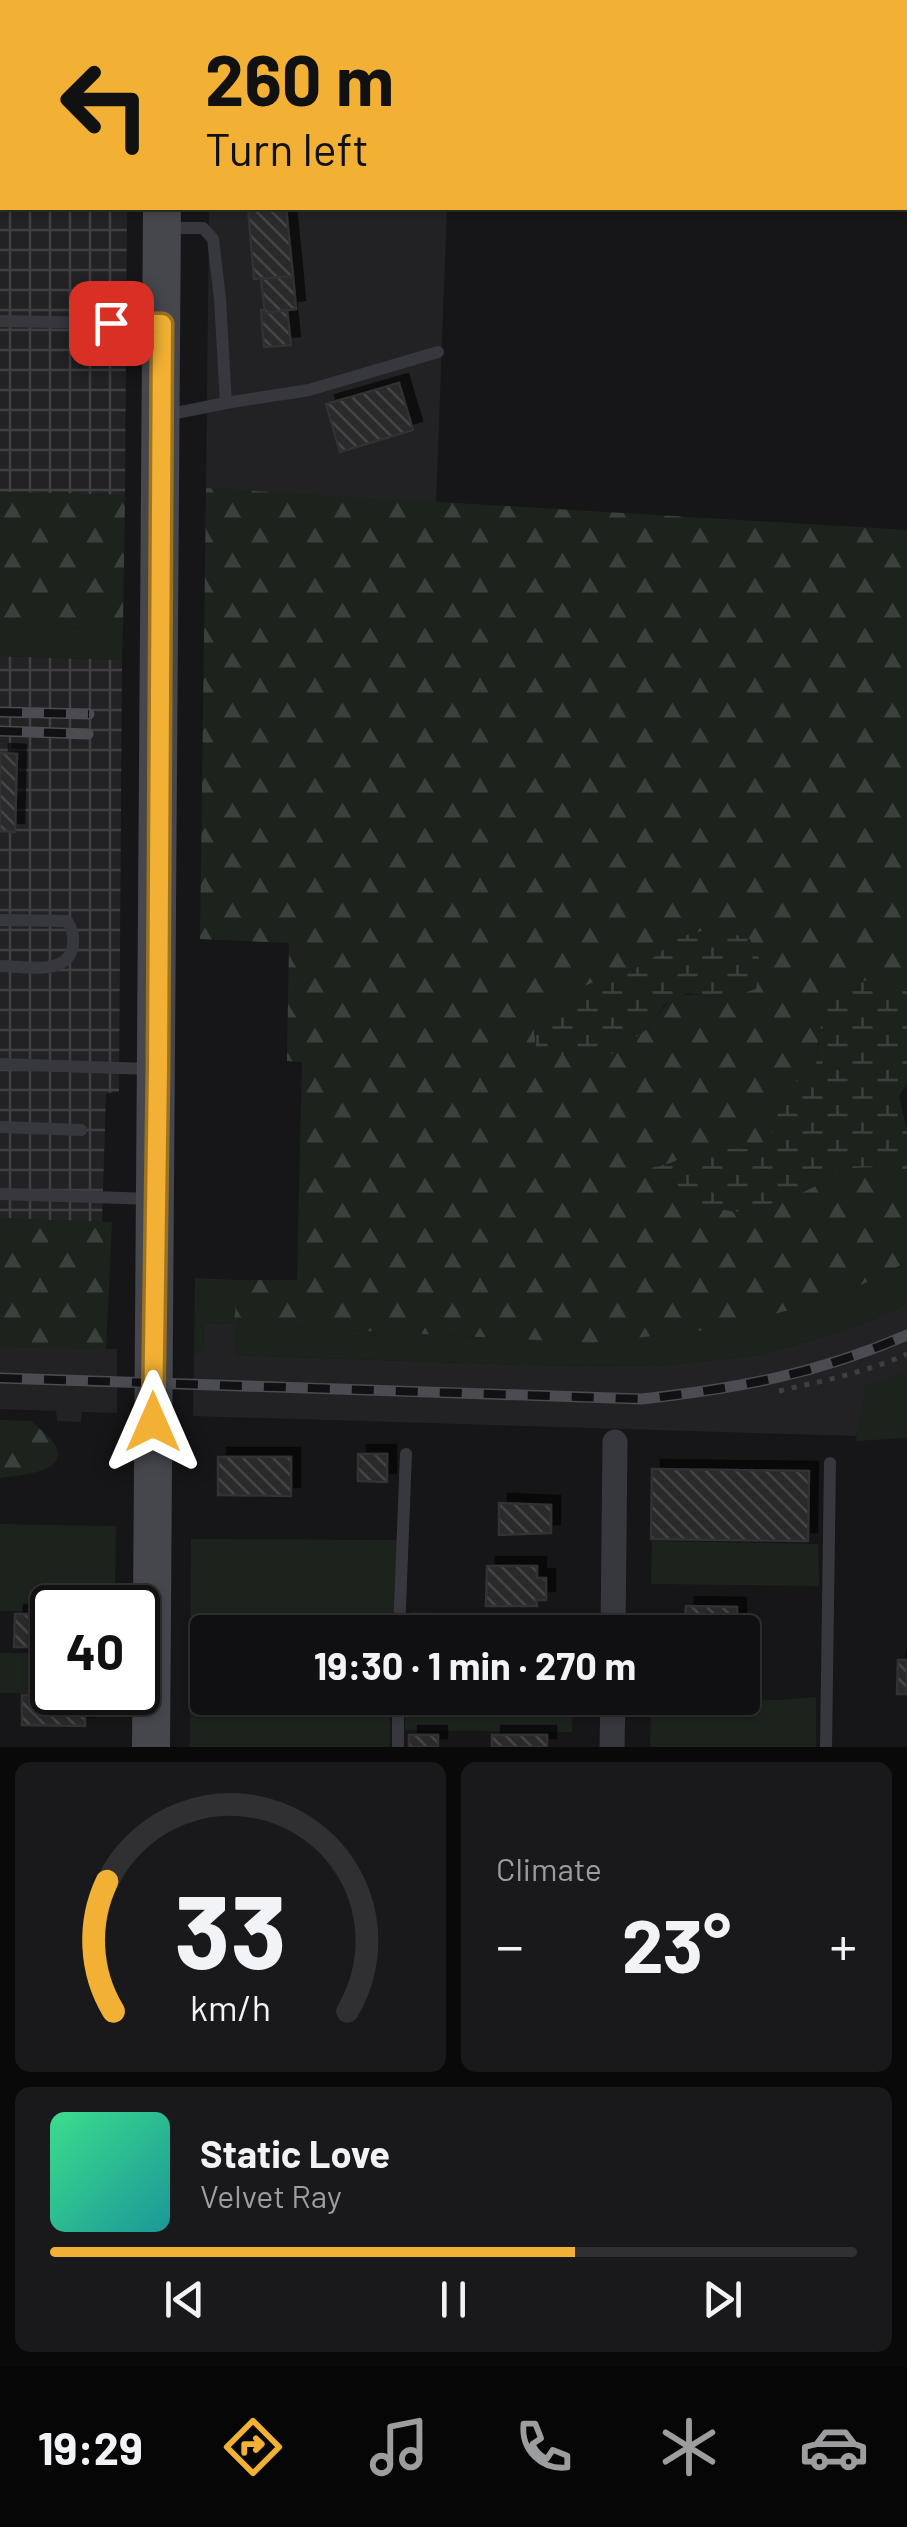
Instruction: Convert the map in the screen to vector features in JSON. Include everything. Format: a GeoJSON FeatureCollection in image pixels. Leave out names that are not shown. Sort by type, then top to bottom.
{"type":"FeatureCollection","features":[{"type":"Feature","properties":{"kind":"street"},"geometry":{"type":"LineString","coordinates":[[151,1747],[162,218]]}},
{"type":"Feature","properties":{"kind":"street"},"geometry":{"type":"LineString","coordinates":[[613,1615],[615,1442]]}},
{"type":"Feature","properties":{"kind":"street"},"geometry":{"type":"LineString","coordinates":[[612,1715],[612,1747]]}},
{"type":"Feature","properties":{"kind":"lane"},"geometry":{"type":"LineString","coordinates":[[162,218],[204,228],[213,239],[226,403]]}},
{"type":"Feature","properties":{"kind":"lane"},"geometry":{"type":"LineString","coordinates":[[0,321],[162,324]]}},
{"type":"Feature","properties":{"kind":"lane"},"geometry":{"type":"LineString","coordinates":[[160,416],[308,390],[438,352]]}},
{"type":"Feature","properties":{"kind":"lane"},"geometry":{"type":"LineString","coordinates":[[0,920],[67,921],[73,934],[71,954],[56,967],[0,966]]}},
{"type":"Feature","properties":{"kind":"lane"},"geometry":{"type":"LineString","coordinates":[[0,1064],[158,1069]]}},
{"type":"Feature","properties":{"kind":"lane"},"geometry":{"type":"LineString","coordinates":[[0,1126],[81,1130]]}},
{"type":"Feature","properties":{"kind":"lane"},"geometry":{"type":"LineString","coordinates":[[0,1194],[155,1198]]}},
{"type":"Feature","properties":{"kind":"lane"},"geometry":{"type":"LineString","coordinates":[[400,1615],[406,1454]]}},
{"type":"Feature","properties":{"kind":"lane"},"geometry":{"type":"LineString","coordinates":[[826,1747],[830,1464]]}},
{"type":"Feature","properties":{"kind":"lane"},"geometry":{"type":"LineString","coordinates":[[398,1715],[398,1747]]}},
{"type":"Feature","properties":{"kind":"path"},"geometry":{"type":"LineString","coordinates":[[780,1390],[832,1379],[907,1354]]}},
{"type":"Feature","properties":{"kind":"shaded area"},"geometry":{"type":"Polygon","coordinates":[[[0,210],[127,210],[125,495],[0,492],[0,210]]]}},
{"type":"Feature","properties":{"kind":"shaded area"},"geometry":{"type":"Polygon","coordinates":[[[209,210],[447,210],[436,503],[206,488],[209,210]]]}},
{"type":"Feature","properties":{"kind":"shaded area"},"geometry":{"type":"Polygon","coordinates":[[[0,656],[122,660],[119,1092],[106,1093],[102,1222],[0,1218],[0,656]]]}},
{"type":"Feature","properties":{"kind":"shaded area"},"geometry":{"type":"Polygon","coordinates":[[[907,1304],[907,1371],[866,1387],[857,1436],[193,1416],[194,1354],[203,1354],[204,1323],[234,1324],[234,1355],[657,1366],[760,1355],[852,1328],[907,1304]]]}},
{"type":"Feature","properties":{"kind":"shaded area"},"geometry":{"type":"Polygon","coordinates":[[[0,1347],[117,1349],[117,1413],[82,1412],[81,1422],[57,1421],[56,1411],[0,1409],[0,1347]]]}},
{"type":"Feature","properties":{"kind":"green space"},"geometry":{"type":"Polygon","coordinates":[[[206,488],[907,530],[907,982],[903,980],[818,1042],[817,1066],[785,1089],[772,1135],[753,1149],[705,1148],[653,1168],[675,1181],[689,1203],[789,1199],[852,1168],[907,1171],[907,1262],[837,1297],[724,1328],[592,1343],[234,1324],[238,1280],[297,1280],[302,1062],[287,1061],[289,943],[200,939],[206,488]],[[644,965],[584,986],[533,1021],[536,1047],[649,1029],[665,1006],[680,996],[727,998],[644,965]]]}},
{"type":"Feature","properties":{"kind":"green space"},"geometry":{"type":"Polygon","coordinates":[[[0,492],[125,495],[123,628],[0,629],[0,492]]]}},
{"type":"Feature","properties":{"kind":"green space"},"geometry":{"type":"Polygon","coordinates":[[[123,628],[122,660],[0,656],[0,629],[123,628]]]}},
{"type":"Feature","properties":{"kind":"green space"},"geometry":{"type":"Polygon","coordinates":[[[712,928],[750,939],[761,963],[756,989],[727,998],[688,993],[665,1004],[649,1028],[606,1058],[574,1059],[536,1047],[533,1021],[584,986],[644,965],[680,937],[712,928]]]}},
{"type":"Feature","properties":{"kind":"green space"},"geometry":{"type":"Polygon","coordinates":[[[857,981],[907,982],[907,1083],[899,1096],[907,1131],[907,1171],[852,1168],[789,1199],[735,1212],[689,1203],[675,1181],[651,1168],[705,1148],[753,1149],[772,1135],[774,1102],[816,1066],[824,1001],[857,981]]]}},
{"type":"Feature","properties":{"kind":"green space"},"geometry":{"type":"Polygon","coordinates":[[[0,1218],[112,1222],[106,1349],[0,1347],[0,1218]]]}},
{"type":"Feature","properties":{"kind":"green space"},"geometry":{"type":"Polygon","coordinates":[[[907,1262],[907,1304],[852,1328],[760,1355],[657,1366],[234,1355],[234,1324],[204,1323],[203,1354],[194,1354],[195,1278],[238,1280],[235,1324],[592,1343],[724,1328],[837,1297],[907,1262]]]}},
{"type":"Feature","properties":{"kind":"green space"},"geometry":{"type":"Polygon","coordinates":[[[907,1371],[907,1438],[856,1441],[866,1386],[907,1371]]]}},
{"type":"Feature","properties":{"kind":"green space"},"geometry":{"type":"Polygon","coordinates":[[[0,1420],[31,1421],[55,1445],[55,1462],[40,1471],[0,1478],[0,1420]]]}},
{"type":"Feature","properties":{"kind":"green space"},"geometry":{"type":"Polygon","coordinates":[[[0,1524],[116,1526],[115,1585],[30,1585],[30,1612],[0,1611],[0,1524]]]}},
{"type":"Feature","properties":{"kind":"green space"},"geometry":{"type":"Polygon","coordinates":[[[191,1539],[397,1540],[394,1615],[191,1615],[191,1539]]]}},
{"type":"Feature","properties":{"kind":"green space"},"geometry":{"type":"Polygon","coordinates":[[[652,1541],[818,1544],[819,1586],[651,1584],[652,1541]]]}},
{"type":"Feature","properties":{"kind":"green space"},"geometry":{"type":"Polygon","coordinates":[[[412,1612],[493,1615],[412,1615],[412,1612]]]}},
{"type":"Feature","properties":{"kind":"green space"},"geometry":{"type":"Polygon","coordinates":[[[0,1653],[30,1653],[30,1693],[0,1693],[0,1653]]]}},
{"type":"Feature","properties":{"kind":"green space"},"geometry":{"type":"Polygon","coordinates":[[[816,1697],[816,1747],[650,1747],[651,1715],[760,1715],[760,1700],[816,1697]]]}},
{"type":"Feature","properties":{"kind":"green space"},"geometry":{"type":"Polygon","coordinates":[[[190,1715],[390,1715],[390,1747],[190,1747],[190,1715]]]}},
{"type":"Feature","properties":{"kind":"green space"},"geometry":{"type":"Polygon","coordinates":[[[405,1715],[572,1715],[572,1732],[405,1730],[405,1715]]]}},
{"type":"Feature","properties":{"kind":"building"},"geometry":{"type":"Polygon","coordinates":[[[248,210],[286,210],[293,276],[254,279],[248,210]]]}},
{"type":"Feature","properties":{"kind":"building"},"geometry":{"type":"Polygon","coordinates":[[[293,276],[296,309],[265,313],[261,279],[293,276]]]}},
{"type":"Feature","properties":{"kind":"building"},"geometry":{"type":"Polygon","coordinates":[[[261,310],[287,310],[291,345],[264,347],[261,310]]]}},
{"type":"Feature","properties":{"kind":"building"},"geometry":{"type":"Polygon","coordinates":[[[399,383],[413,430],[340,452],[326,404],[399,383]]]}},
{"type":"Feature","properties":{"kind":"building"},"geometry":{"type":"Polygon","coordinates":[[[0,753],[17,754],[15,832],[0,831],[0,753]]]}},
{"type":"Feature","properties":{"kind":"building"},"geometry":{"type":"Polygon","coordinates":[[[358,1454],[387,1454],[387,1482],[358,1481],[358,1454]]]}},
{"type":"Feature","properties":{"kind":"building"},"geometry":{"type":"Polygon","coordinates":[[[218,1457],[291,1457],[291,1496],[218,1495],[218,1457]]]}},
{"type":"Feature","properties":{"kind":"building"},"geometry":{"type":"Polygon","coordinates":[[[652,1469],[809,1471],[808,1541],[651,1539],[652,1469]]]}},
{"type":"Feature","properties":{"kind":"building"},"geometry":{"type":"Polygon","coordinates":[[[499,1503],[551,1505],[551,1533],[499,1535],[499,1503]]]}},
{"type":"Feature","properties":{"kind":"building"},"geometry":{"type":"Polygon","coordinates":[[[487,1566],[537,1566],[537,1578],[546,1578],[546,1600],[536,1600],[537,1606],[486,1606],[487,1566]]]}},
{"type":"Feature","properties":{"kind":"building"},"geometry":{"type":"Polygon","coordinates":[[[686,1606],[737,1607],[737,1615],[685,1615],[686,1606]]]}},
{"type":"Feature","properties":{"kind":"building"},"geometry":{"type":"Polygon","coordinates":[[[15,1614],[30,1614],[30,1647],[14,1647],[15,1614]]]}},
{"type":"Feature","properties":{"kind":"building"},"geometry":{"type":"Polygon","coordinates":[[[898,1660],[907,1660],[907,1694],[897,1694],[898,1660]]]}},
{"type":"Feature","properties":{"kind":"building"},"geometry":{"type":"Polygon","coordinates":[[[22,1695],[30,1695],[30,1715],[85,1715],[85,1726],[22,1725],[22,1695]]]}},
{"type":"Feature","properties":{"kind":"building"},"geometry":{"type":"Polygon","coordinates":[[[409,1735],[438,1735],[438,1747],[409,1747],[409,1735]]]}},
{"type":"Feature","properties":{"kind":"building"},"geometry":{"type":"Polygon","coordinates":[[[492,1735],[547,1735],[547,1747],[492,1747],[492,1735]]]}},
{"type":"Feature","properties":{"kind":"railway"},"geometry":{"type":"LineString","coordinates":[[0,712],[89,714]]}},
{"type":"Feature","properties":{"kind":"railway"},"geometry":{"type":"LineString","coordinates":[[0,731],[88,734]]}},
{"type":"Feature","properties":{"kind":"railway"},"geometry":{"type":"LineString","coordinates":[[0,1378],[642,1399],[777,1378],[841,1360],[907,1335]]}},
{"type":"Feature","properties":{"kind":"route"},"geometry":{"type":"LineString","coordinates":[[111,323],[162,324],[153,1422]]}}]}
